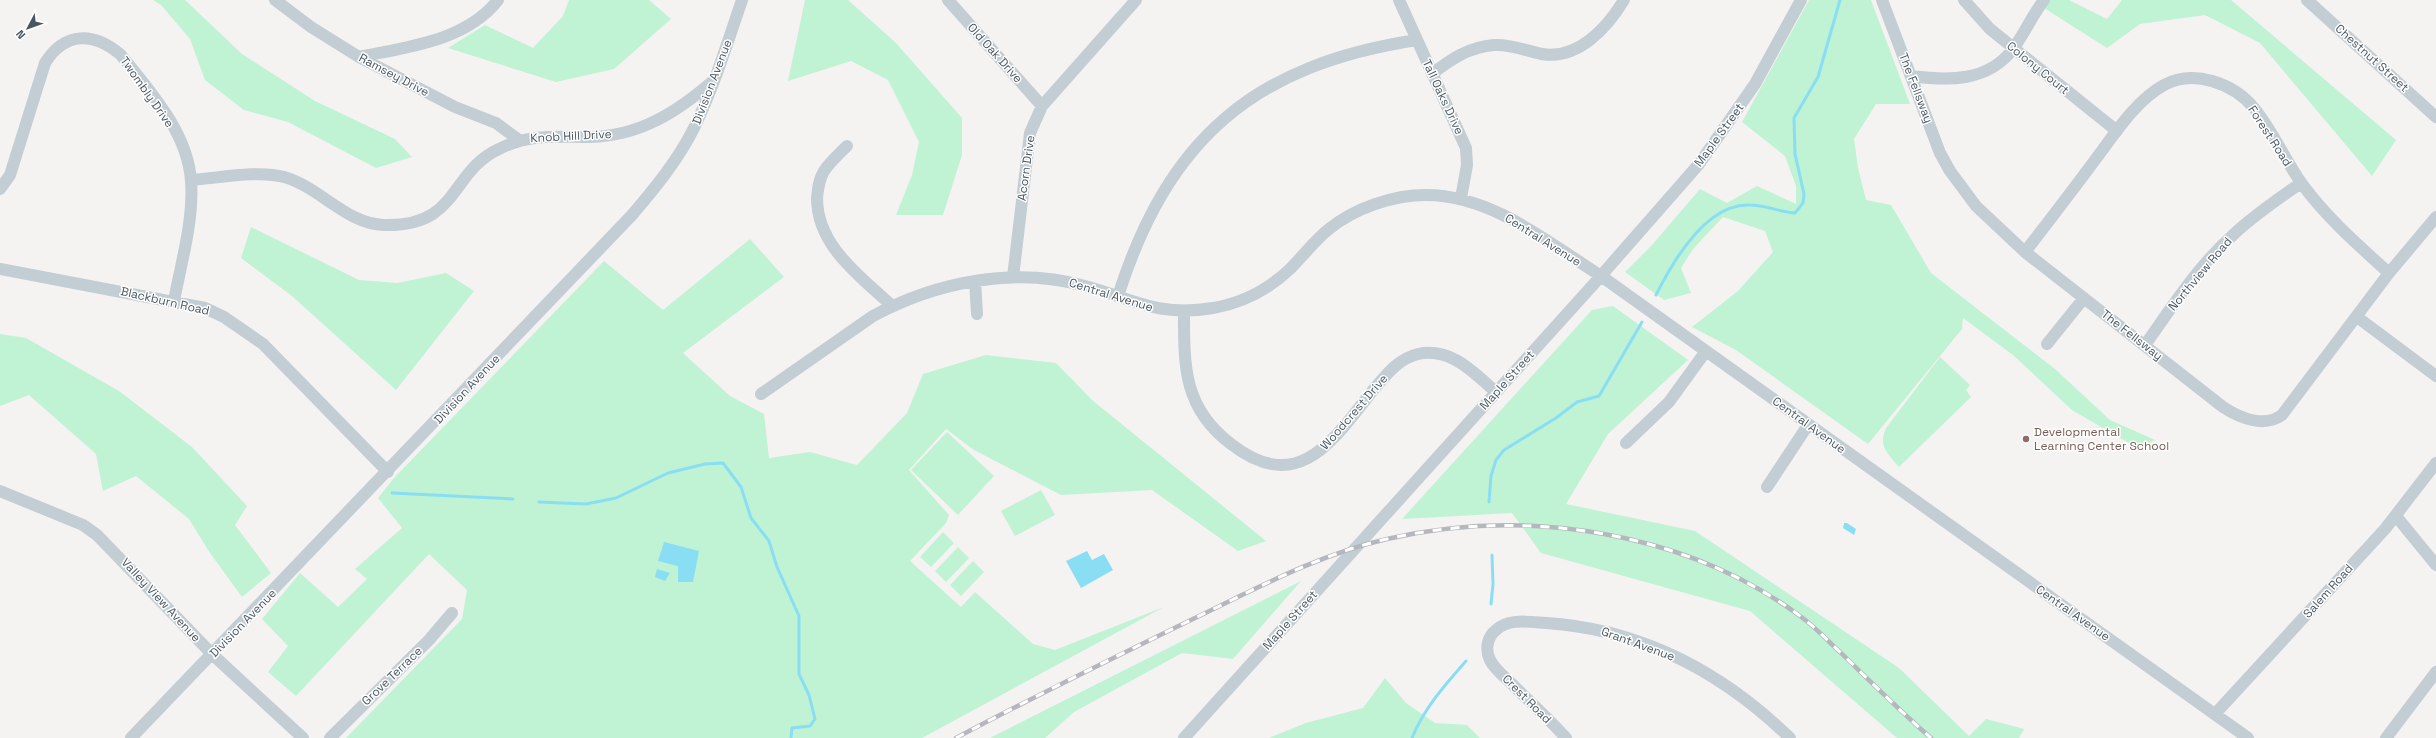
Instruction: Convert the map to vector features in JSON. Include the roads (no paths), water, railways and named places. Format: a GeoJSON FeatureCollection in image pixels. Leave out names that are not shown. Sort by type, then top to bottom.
{"type":"FeatureCollection","features":[{"type":"Feature","properties":{"kind":"street","name":"Ramsey Drive"},"geometry":{"type":"LineString","coordinates":[[274,0],[311,27],[359,57],[455,107],[496,123],[519,140]]}},
{"type":"Feature","properties":{"kind":"street"},"geometry":{"type":"LineString","coordinates":[[359,57],[414,46],[442,38],[466,26],[485,14],[498,0]]}},
{"type":"Feature","properties":{"kind":"street","name":"Division Avenue"},"geometry":{"type":"LineString","coordinates":[[131,738],[388,472],[632,215],[668,171],[693,130],[716,79],[742,0]]}},
{"type":"Feature","properties":{"kind":"street","name":"Old Oak Drive"},"geometry":{"type":"LineString","coordinates":[[948,0],[1042,106]]}},
{"type":"Feature","properties":{"kind":"street","name":"Tall Oaks Drive"},"geometry":{"type":"LineString","coordinates":[[1399,0],[1466,148],[1467,165],[1461,198]]}},
{"type":"Feature","properties":{"kind":"street"},"geometry":{"type":"LineString","coordinates":[[1432,74],[1459,54],[1486,46],[1514,46],[1552,55],[1574,50],[1588,41],[1617,10],[1624,0]]}},
{"type":"Feature","properties":{"kind":"street","name":"Maple Street"},"geometry":{"type":"LineString","coordinates":[[1184,738],[1601,276],[1699,164],[1730,122],[1755,84],[1801,0]]}},
{"type":"Feature","properties":{"kind":"street","name":"The Fellsway"},"geometry":{"type":"LineString","coordinates":[[1882,0],[1940,153],[1962,190],[1997,227],[2025,252],[2233,413],[2255,420],[2275,420],[2291,403],[2389,273],[2436,217]]}},
{"type":"Feature","properties":{"kind":"street","name":"Colony Court"},"geometry":{"type":"LineString","coordinates":[[1964,0],[1990,29],[2117,131]]}},
{"type":"Feature","properties":{"kind":"street"},"geometry":{"type":"LineString","coordinates":[[1912,76],[1944,80],[1970,77],[1994,66],[2013,48],[2044,0]]}},
{"type":"Feature","properties":{"kind":"street","name":"Chestnut Street"},"geometry":{"type":"LineString","coordinates":[[2307,0],[2436,117]]}},
{"type":"Feature","properties":{"kind":"street","name":"Acorn Drive"},"geometry":{"type":"LineString","coordinates":[[1013,277],[1030,133],[1042,106],[1132,1]]}},
{"type":"Feature","properties":{"kind":"street","name":"Twombly Drive"},"geometry":{"type":"LineString","coordinates":[[0,189],[10,175],[45,63],[58,46],[67,41],[82,38],[97,40],[110,46],[127,62],[172,126],[187,160],[191,180],[191,207],[174,301]]}},
{"type":"Feature","properties":{"kind":"street"},"geometry":{"type":"LineString","coordinates":[[1118,296],[1142,230],[1173,177],[1188,155],[1240,105],[1262,90],[1326,61],[1357,51],[1416,40]]}},
{"type":"Feature","properties":{"kind":"street","name":"Knob Hill Drive"},"geometry":{"type":"LineString","coordinates":[[191,180],[268,174],[285,177],[307,187],[357,218],[382,225],[404,225],[427,219],[445,205],[477,165],[497,150],[519,140],[540,136],[592,137],[640,129],[666,117],[686,104],[716,79]]}},
{"type":"Feature","properties":{"kind":"street","name":"Forest Road"},"geometry":{"type":"LineString","coordinates":[[2025,252],[2117,131],[2141,103],[2164,85],[2184,79],[2206,79],[2229,88],[2242,96],[2253,108],[2301,183],[2336,224],[2389,273]]}},
{"type":"Feature","properties":{"kind":"street"},"geometry":{"type":"LineString","coordinates":[[847,146],[831,161],[819,181],[817,204],[819,218],[831,245],[841,257],[892,306]]}},
{"type":"Feature","properties":{"kind":"street","name":"Northview Road"},"geometry":{"type":"LineString","coordinates":[[2145,345],[2196,275],[2231,236],[2258,213],[2301,183]]}},
{"type":"Feature","properties":{"kind":"street","name":"Central Avenue"},"geometry":{"type":"LineString","coordinates":[[761,394],[873,316],[892,306],[930,292],[975,281],[1013,277],[1058,279],[1118,296],[1143,306],[1165,311],[1184,311],[1228,304],[1268,287],[1290,269],[1329,229],[1363,209],[1406,197],[1424,195],[1461,198],[1505,216],[1601,276],[2248,738]]}},
{"type":"Feature","properties":{"kind":"street","name":"Blackburn Road"},"geometry":{"type":"LineString","coordinates":[[0,269],[174,301],[205,308],[224,317],[263,344],[388,472]]}},
{"type":"Feature","properties":{"kind":"street"},"geometry":{"type":"LineString","coordinates":[[975,281],[977,314]]}},
{"type":"Feature","properties":{"kind":"street"},"geometry":{"type":"LineString","coordinates":[[2047,344],[2084,298]]}},
{"type":"Feature","properties":{"kind":"street","name":"Woodcrest Drive"},"geometry":{"type":"LineString","coordinates":[[1184,311],[1184,368],[1196,403],[1209,424],[1227,441],[1246,455],[1264,463],[1284,466],[1295,464],[1324,449],[1389,371],[1410,357],[1429,353],[1451,356],[1461,362],[1496,392]]}},
{"type":"Feature","properties":{"kind":"street"},"geometry":{"type":"LineString","coordinates":[[2357,317],[2436,376]]}},
{"type":"Feature","properties":{"kind":"street"},"geometry":{"type":"LineString","coordinates":[[1626,443],[1669,402],[1706,351]]}},
{"type":"Feature","properties":{"kind":"street"},"geometry":{"type":"LineString","coordinates":[[1767,487],[1808,425]]}},
{"type":"Feature","properties":{"kind":"street","name":"Salem Road"},"geometry":{"type":"LineString","coordinates":[[2215,714],[2396,516],[2436,463]]}},
{"type":"Feature","properties":{"kind":"street","name":"Valley View Avenue"},"geometry":{"type":"LineString","coordinates":[[0,491],[83,526],[97,535],[212,655],[302,738]]}},
{"type":"Feature","properties":{"kind":"street"},"geometry":{"type":"LineString","coordinates":[[2396,516],[2436,565]]}},
{"type":"Feature","properties":{"kind":"street","name":"Grove Terrace"},"geometry":{"type":"LineString","coordinates":[[330,738],[429,640],[452,613]]}},
{"type":"Feature","properties":{"kind":"street","name":"Grant Avenue"},"geometry":{"type":"LineString","coordinates":[[1490,659],[1488,653],[1489,640],[1493,632],[1506,623],[1533,622],[1571,625],[1608,631],[1683,660],[1746,699],[1790,738]]}},
{"type":"Feature","properties":{"kind":"street","name":"Crest Road"},"geometry":{"type":"LineString","coordinates":[[1490,659],[1493,666],[1566,738]]}},
{"type":"Feature","properties":{"kind":"street"},"geometry":{"type":"LineString","coordinates":[[2386,738],[2436,672]]}},
{"type":"Feature","properties":{"kind":"water"},"geometry":{"type":"Polygon","coordinates":[[[1844,523],[1847,523],[1856,529],[1854,535],[1843,528],[1844,523]]]}},
{"type":"Feature","properties":{"kind":"water"},"geometry":{"type":"Polygon","coordinates":[[[664,542],[699,551],[693,582],[678,582],[678,566],[658,561],[664,542]]]}},
{"type":"Feature","properties":{"kind":"water"},"geometry":{"type":"Polygon","coordinates":[[[1087,551],[1092,560],[1104,554],[1113,570],[1081,588],[1066,561],[1087,551]]]}},
{"type":"Feature","properties":{"kind":"water"},"geometry":{"type":"Polygon","coordinates":[[[657,569],[670,573],[665,581],[655,577],[657,569]]]}},
{"type":"Feature","properties":{"kind":"waterway"},"geometry":{"type":"LineString","coordinates":[[1656,295],[1682,251],[1705,224],[1719,214],[1733,207],[1749,205],[1795,213],[1803,203],[1804,194],[1795,154],[1794,118],[1818,77],[1840,0]]}},
{"type":"Feature","properties":{"kind":"waterway"},"geometry":{"type":"LineString","coordinates":[[1489,502],[1491,476],[1496,460],[1504,450],[1556,418],[1577,402],[1599,396],[1642,322]]}},
{"type":"Feature","properties":{"kind":"waterway"},"geometry":{"type":"LineString","coordinates":[[539,502],[586,504],[616,498],[668,473],[705,464],[723,463],[741,487],[751,518],[769,541],[777,567],[799,616],[799,674],[809,695],[815,719],[810,726],[792,728],[791,738]]}},
{"type":"Feature","properties":{"kind":"waterway"},"geometry":{"type":"LineString","coordinates":[[392,493],[513,499]]}},
{"type":"Feature","properties":{"kind":"waterway"},"geometry":{"type":"LineString","coordinates":[[1491,604],[1493,584],[1492,555]]}},
{"type":"Feature","properties":{"kind":"waterway"},"geometry":{"type":"LineString","coordinates":[[1412,738],[1429,707],[1466,661]]}},
{"type":"Feature","properties":{"kind":"railway"},"geometry":{"type":"LineString","coordinates":[[956,738],[1135,647],[1265,584],[1337,553],[1387,539],[1440,530],[1494,526],[1549,527],[1604,534],[1658,547],[1709,565],[1758,589],[1804,619],[1818,630],[1896,707],[1931,738]]}},
{"type":"Feature","properties":{"kind":"place","name":"Developmental Learning Center School"},"geometry":{"type":"Point","coordinates":[2026,439]}}]}
